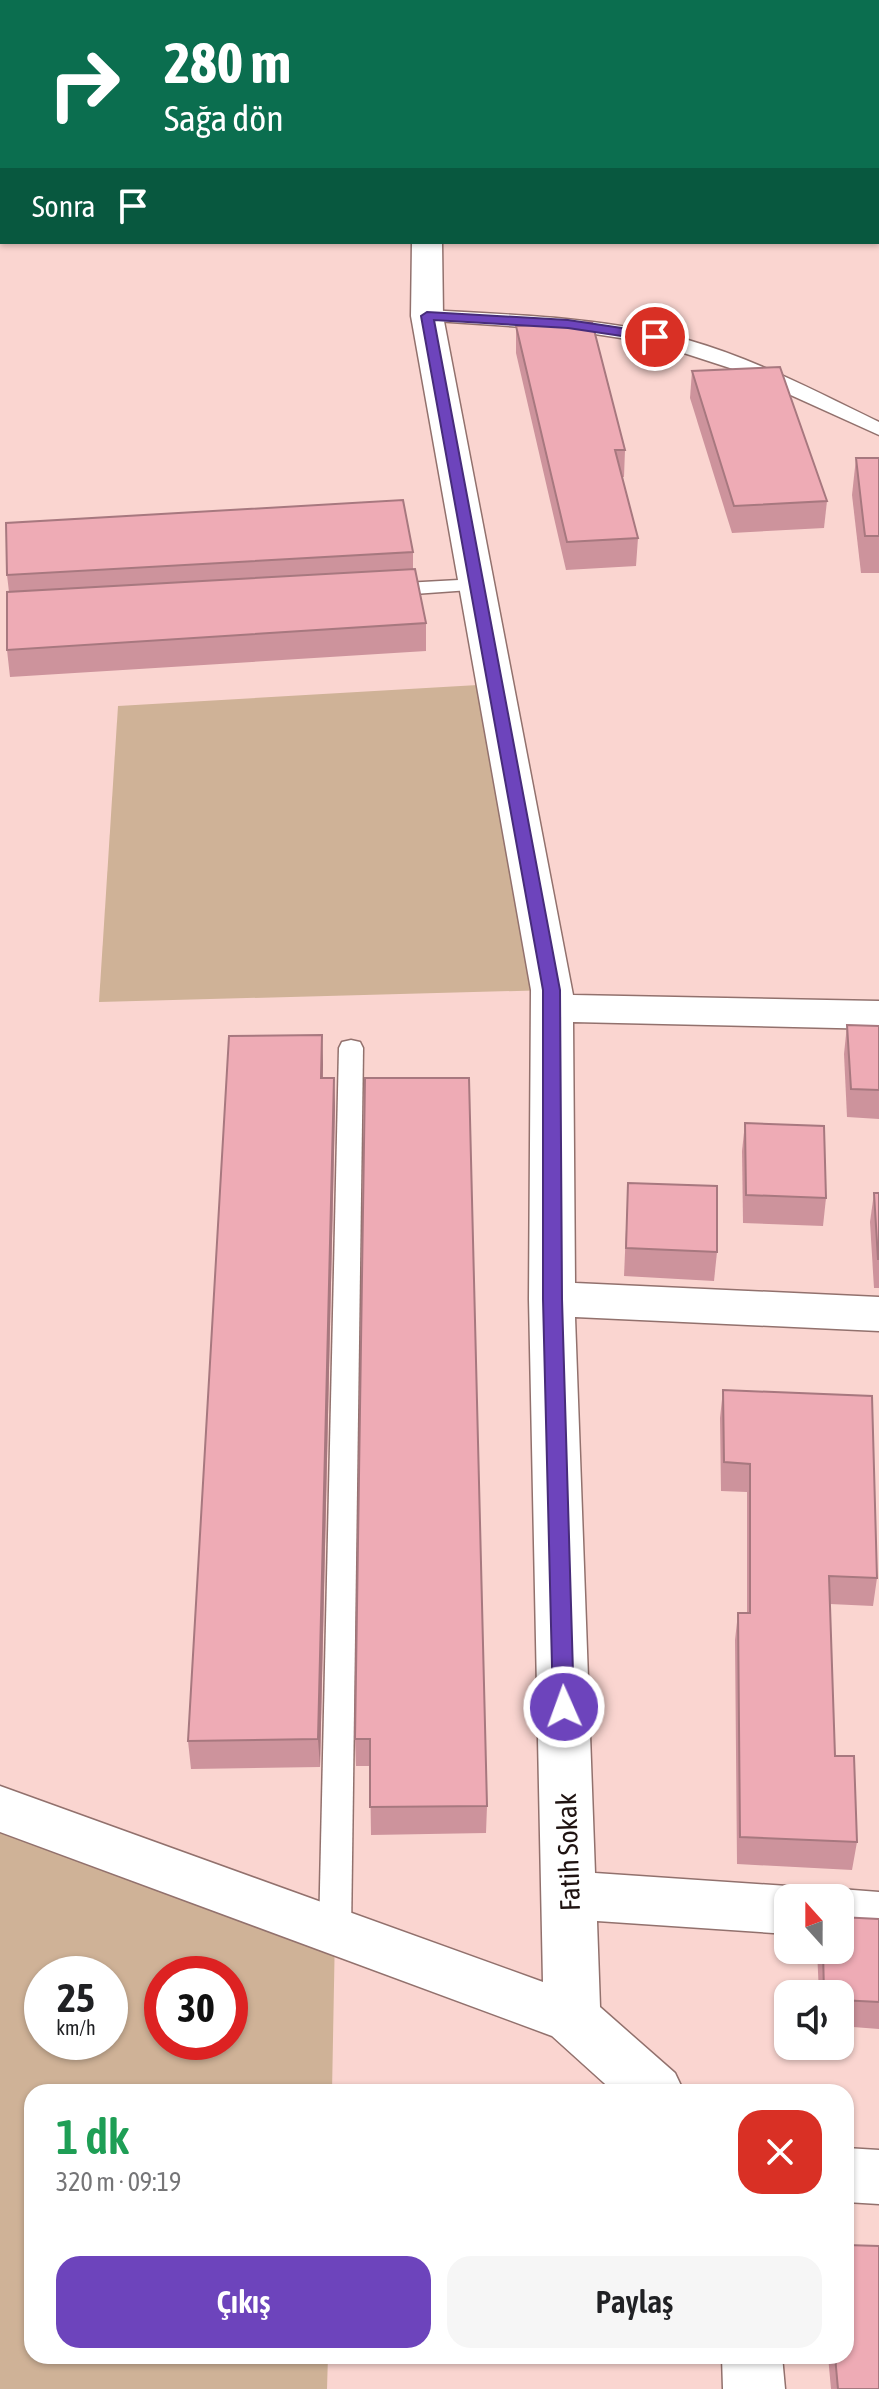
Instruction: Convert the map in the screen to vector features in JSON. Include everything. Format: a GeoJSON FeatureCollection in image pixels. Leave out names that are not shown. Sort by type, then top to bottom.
{"type":"FeatureCollection","features":[{"type":"Feature","properties":{"kind":"street","name":"Fatih Sokak"},"geometry":{"type":"LineString","coordinates":[[427,244],[427,316],[552,990],[552,1299],[572,2018]]}},
{"type":"Feature","properties":{"kind":"street"},"geometry":{"type":"LineString","coordinates":[[551,1008],[879,1015]]}},
{"type":"Feature","properties":{"kind":"street"},"geometry":{"type":"LineString","coordinates":[[552,1299],[879,1314]]}},
{"type":"Feature","properties":{"kind":"street"},"geometry":{"type":"LineString","coordinates":[[0,1809],[572,2018],[646,2084]]}},
{"type":"Feature","properties":{"kind":"street"},"geometry":{"type":"LineString","coordinates":[[569,1895],[774,1909]]}},
{"type":"Feature","properties":{"kind":"street"},"geometry":{"type":"LineString","coordinates":[[854,1914],[879,1916]]}},
{"type":"Feature","properties":{"kind":"street"},"geometry":{"type":"LineString","coordinates":[[854,2175],[879,2177]]}},
{"type":"Feature","properties":{"kind":"street"},"geometry":{"type":"LineString","coordinates":[[752,2364],[754,2389]]}},
{"type":"Feature","properties":{"kind":"lane"},"geometry":{"type":"LineString","coordinates":[[427,316],[568,324],[655,337],[777,379],[879,429]]}},
{"type":"Feature","properties":{"kind":"lane"},"geometry":{"type":"LineString","coordinates":[[368,591],[477,585]]}},
{"type":"Feature","properties":{"kind":"lane"},"geometry":{"type":"LineString","coordinates":[[335,1932],[351,1048]]}},
{"type":"Feature","properties":{"kind":"shaded area"},"geometry":{"type":"Polygon","coordinates":[[[495,684],[552,990],[99,1002],[118,706],[495,684]]]}},
{"type":"Feature","properties":{"kind":"shaded area"},"geometry":{"type":"Polygon","coordinates":[[[0,1809],[335,1932],[332,2084],[24,2084],[24,2364],[328,2364],[327,2389],[0,2389],[0,1809]]]}},
{"type":"Feature","properties":{"kind":"building"},"geometry":{"type":"Polygon","coordinates":[[[592,322],[625,450],[615,450],[638,538],[567,542],[516,326],[592,322]]]}},
{"type":"Feature","properties":{"kind":"building"},"geometry":{"type":"Polygon","coordinates":[[[780,367],[827,501],[734,506],[692,371],[780,367]]]}},
{"type":"Feature","properties":{"kind":"building"},"geometry":{"type":"Polygon","coordinates":[[[856,458],[879,458],[879,536],[865,536],[856,458]]]}},
{"type":"Feature","properties":{"kind":"building"},"geometry":{"type":"Polygon","coordinates":[[[403,500],[413,552],[7,575],[6,523],[403,500]]]}},
{"type":"Feature","properties":{"kind":"building"},"geometry":{"type":"Polygon","coordinates":[[[415,569],[426,623],[7,650],[7,592],[415,569]]]}},
{"type":"Feature","properties":{"kind":"building"},"geometry":{"type":"Polygon","coordinates":[[[847,1025],[879,1026],[879,1090],[851,1089],[847,1025]]]}},
{"type":"Feature","properties":{"kind":"building"},"geometry":{"type":"Polygon","coordinates":[[[322,1035],[321,1078],[334,1078],[318,1739],[188,1741],[229,1036],[322,1035]]]}},
{"type":"Feature","properties":{"kind":"building"},"geometry":{"type":"Polygon","coordinates":[[[365,1078],[469,1078],[487,1806],[370,1807],[370,1739],[355,1739],[365,1078]]]}},
{"type":"Feature","properties":{"kind":"building"},"geometry":{"type":"Polygon","coordinates":[[[745,1123],[824,1126],[826,1198],[746,1195],[745,1123]]]}},
{"type":"Feature","properties":{"kind":"building"},"geometry":{"type":"Polygon","coordinates":[[[628,1183],[717,1186],[717,1252],[626,1248],[628,1183]]]}},
{"type":"Feature","properties":{"kind":"building"},"geometry":{"type":"Polygon","coordinates":[[[874,1193],[879,1193],[879,1259],[878,1259],[874,1193]]]}},
{"type":"Feature","properties":{"kind":"building"},"geometry":{"type":"Polygon","coordinates":[[[723,1390],[872,1396],[877,1578],[829,1576],[835,1756],[854,1756],[857,1842],[740,1837],[738,1613],[750,1613],[750,1464],[724,1462],[723,1390]]]}},
{"type":"Feature","properties":{"kind":"building"},"geometry":{"type":"Polygon","coordinates":[[[854,1918],[879,1919],[879,2002],[854,2001],[854,1980],[824,1980],[823,1964],[854,1964],[854,1918]]]}},
{"type":"Feature","properties":{"kind":"building"},"geometry":{"type":"Polygon","coordinates":[[[854,2245],[879,2246],[879,2389],[838,2389],[836,2364],[854,2364],[854,2245]]]}},
{"type":"Feature","properties":{"kind":"route"},"geometry":{"type":"LineString","coordinates":[[564,1707],[552,1299],[552,990],[427,316],[568,324],[655,337]]}}]}
